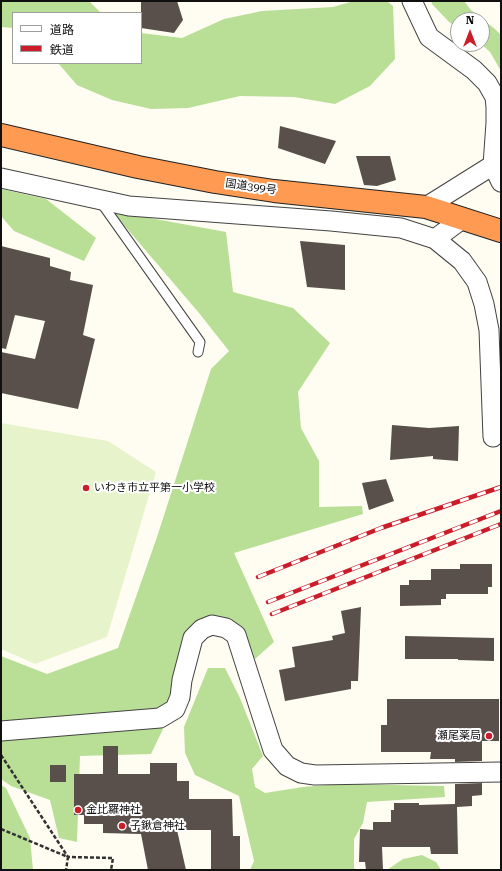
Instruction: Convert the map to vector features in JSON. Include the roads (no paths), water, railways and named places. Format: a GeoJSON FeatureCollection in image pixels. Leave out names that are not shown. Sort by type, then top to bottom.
{"type":"FeatureCollection","features":[{"type":"Feature","properties":{"kind":"highway","name":"国道399号"},"geometry":{"type":"LineString","coordinates":[[1,135],[138,167],[215,182],[274,191],[426,208],[501,231]]}},
{"type":"Feature","properties":{"kind":"street"},"geometry":{"type":"LineString","coordinates":[[412,1],[429,36],[474,70],[491,88],[495,97],[496,124],[493,165],[501,182]]}},
{"type":"Feature","properties":{"kind":"street"},"geometry":{"type":"LineString","coordinates":[[426,208],[493,165]]}},
{"type":"Feature","properties":{"kind":"street"},"geometry":{"type":"LineString","coordinates":[[1,178],[130,206],[332,221],[401,228],[435,239],[462,261],[477,282],[484,304],[489,330],[493,437]]}},
{"type":"Feature","properties":{"kind":"street"},"geometry":{"type":"LineString","coordinates":[[435,239],[462,219]]}},
{"type":"Feature","properties":{"kind":"street"},"geometry":{"type":"LineString","coordinates":[[1,731],[160,718],[175,710],[178,704],[193,638],[202,629],[212,624],[226,628],[236,635],[273,750],[287,766],[301,773],[315,775],[501,772]]}},
{"type":"Feature","properties":{"kind":"lane"},"geometry":{"type":"LineString","coordinates":[[100,200],[200,342],[198,352]]}},
{"type":"Feature","properties":{"kind":"railway"},"geometry":{"type":"LineString","coordinates":[[258,577],[381,528],[501,487]]}},
{"type":"Feature","properties":{"kind":"railway"},"geometry":{"type":"LineString","coordinates":[[268,602],[501,511]]}},
{"type":"Feature","properties":{"kind":"railway"},"geometry":{"type":"LineString","coordinates":[[272,614],[501,524]]}},
{"type":"Feature","properties":{"kind":"place","name":"いわき市立平第一小学校"},"geometry":{"type":"Point","coordinates":[86,488]}},
{"type":"Feature","properties":{"kind":"place","name":"瀬尾薬局"},"geometry":{"type":"Point","coordinates":[489,736]}},
{"type":"Feature","properties":{"kind":"place","name":"金比羅神社"},"geometry":{"type":"Point","coordinates":[78,810]}},
{"type":"Feature","properties":{"kind":"place","name":"子鍬倉神社"},"geometry":{"type":"Point","coordinates":[122,826]}}]}
